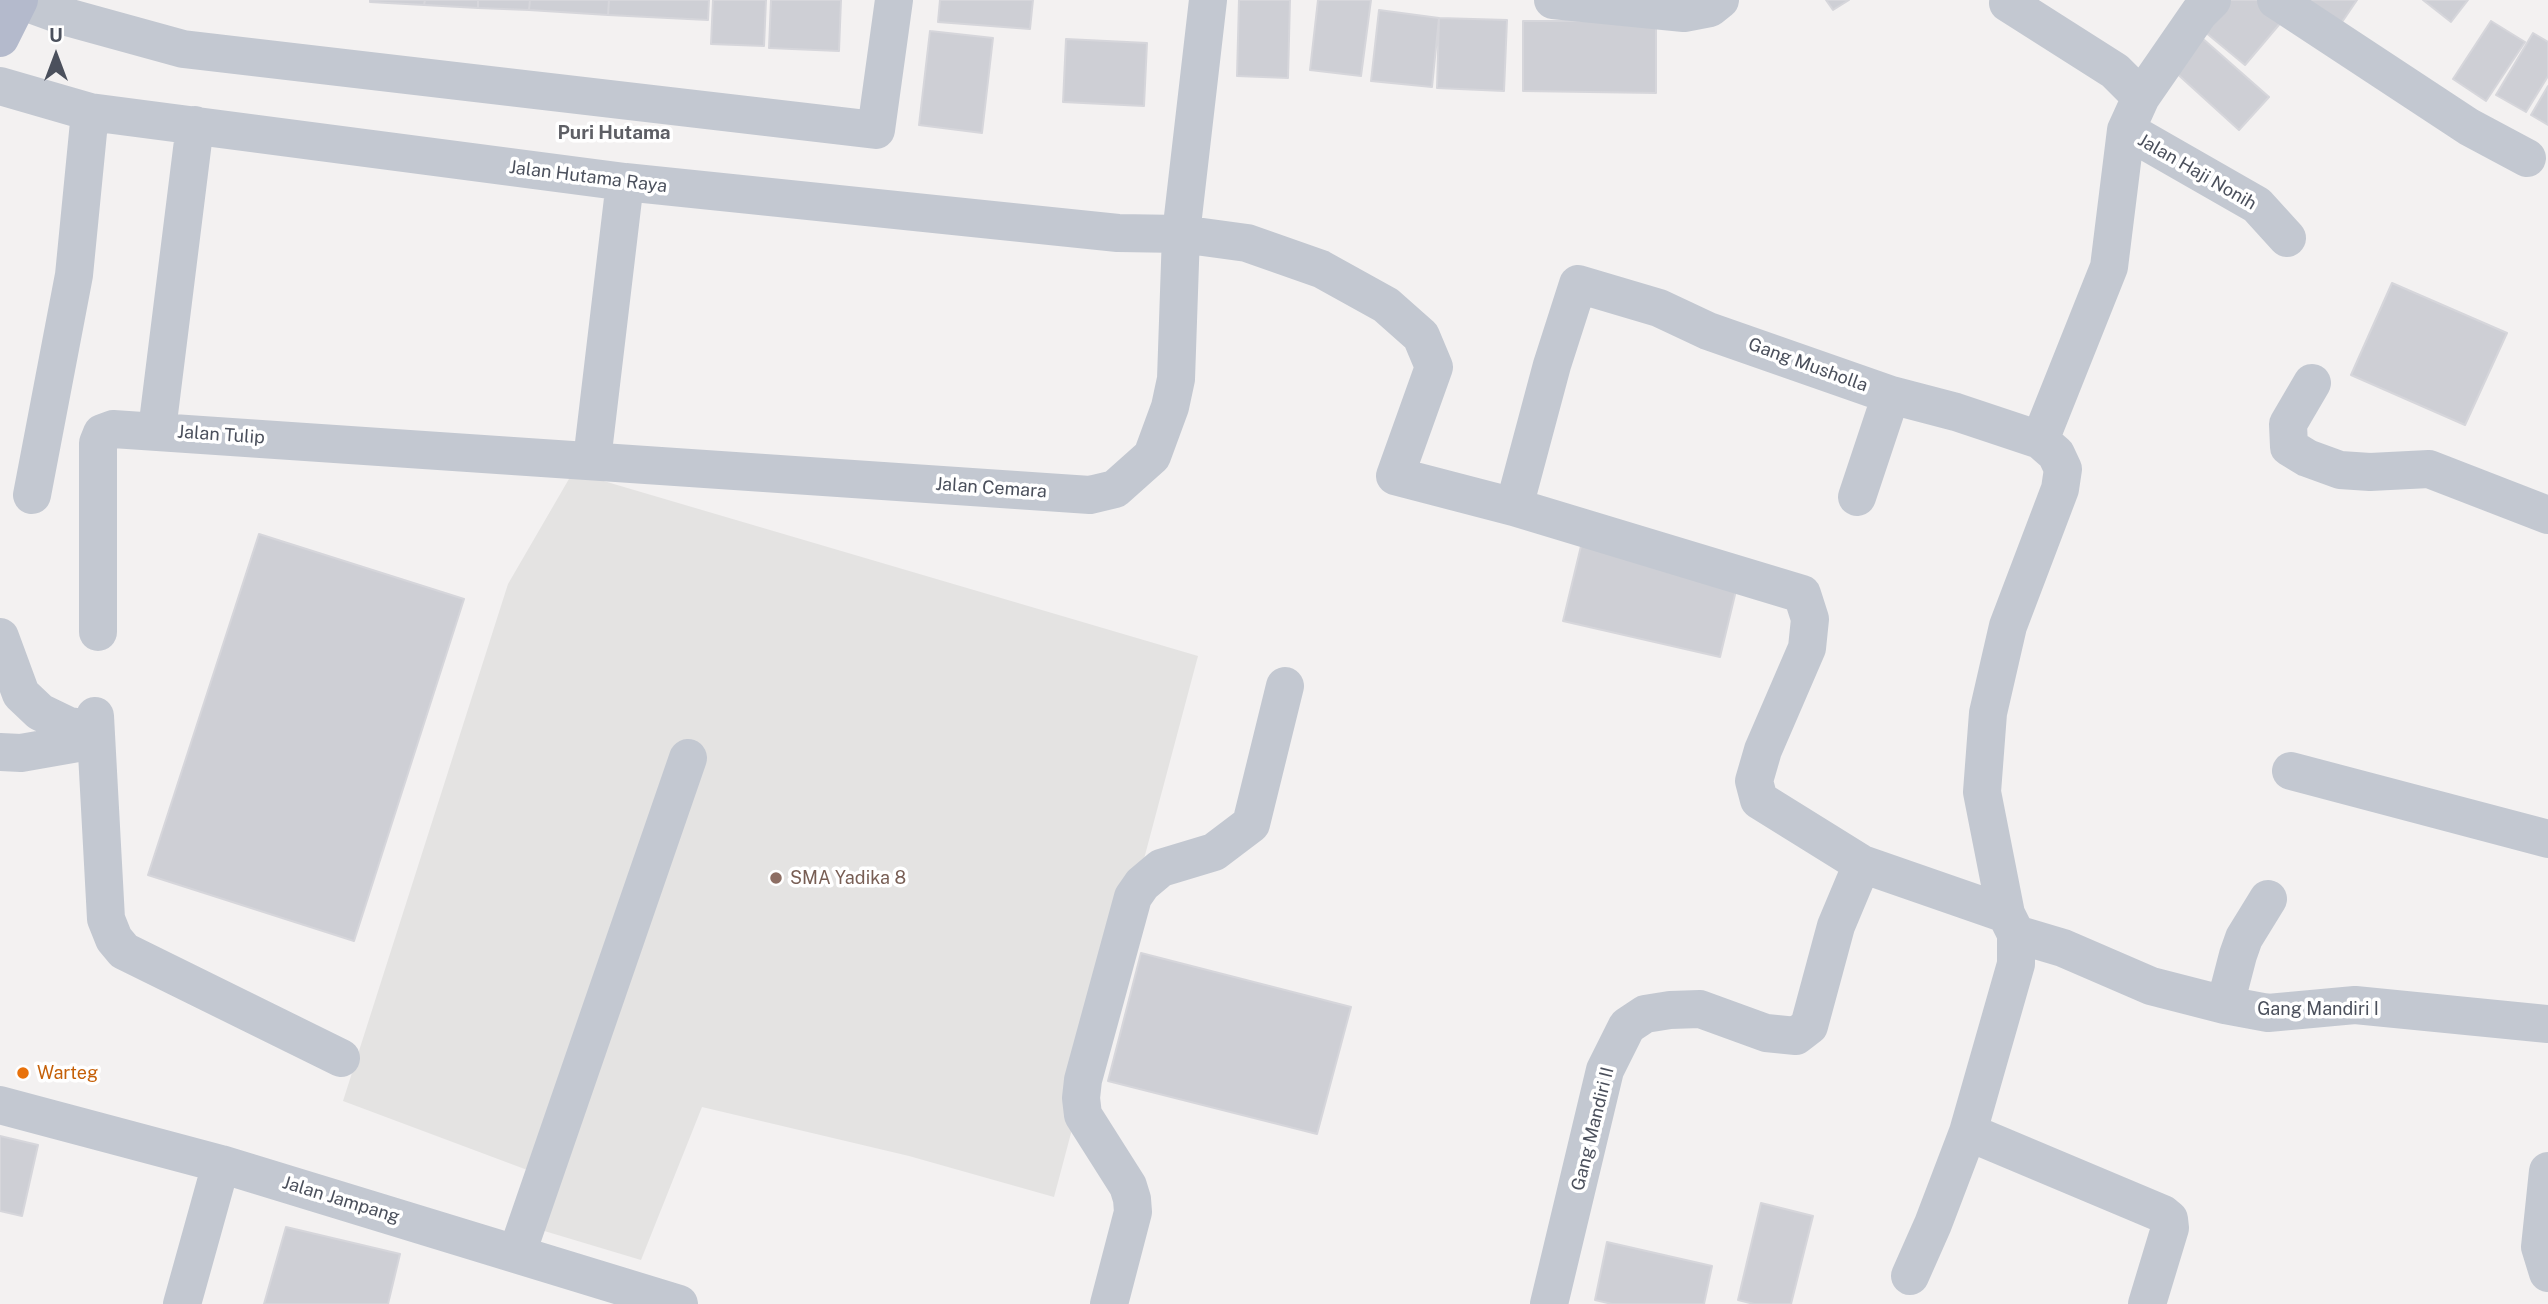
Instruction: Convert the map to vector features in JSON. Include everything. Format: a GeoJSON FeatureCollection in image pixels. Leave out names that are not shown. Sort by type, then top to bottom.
{"type":"FeatureCollection","features":[{"type":"Feature","properties":{"kind":"main road"},"geometry":{"type":"LineString","coordinates":[[0,38],[19,0]]}},
{"type":"Feature","properties":{"kind":"street"},"geometry":{"type":"LineString","coordinates":[[19,0],[63,16],[183,49],[876,130],[894,0]]}},
{"type":"Feature","properties":{"kind":"street","name":"Jalan Cemara"},"geometry":{"type":"LineString","coordinates":[[592,460],[1090,495],[1115,489],[1152,456],[1170,407],[1176,379],[1181,234],[1208,0]]}},
{"type":"Feature","properties":{"kind":"street"},"geometry":{"type":"LineString","coordinates":[[1553,0],[1684,13],[1710,8],[1720,0]]}},
{"type":"Feature","properties":{"kind":"street"},"geometry":{"type":"LineString","coordinates":[[1910,1276],[1968,1132],[2016,964],[2011,924],[1982,792],[1988,713],[2008,626],[2060,489],[2063,469],[2056,454],[2040,440],[2109,267],[2133,113],[2199,13],[2212,0]]}},
{"type":"Feature","properties":{"kind":"street"},"geometry":{"type":"LineString","coordinates":[[2276,0],[2469,127],[2527,158]]}},
{"type":"Feature","properties":{"kind":"street","name":"Jalan Haji Nonih"},"geometry":{"type":"LineString","coordinates":[[2008,3],[2115,71],[2133,113],[2257,205],[2287,238]]}},
{"type":"Feature","properties":{"kind":"street","name":"Jalan Hutama Raya"},"geometry":{"type":"LineString","coordinates":[[0,86],[90,112],[625,183],[1118,233],[1181,234],[1247,243],[1321,269],[1386,304],[1421,336],[1434,368],[1395,476],[1514,507]]}},
{"type":"Feature","properties":{"kind":"street"},"geometry":{"type":"LineString","coordinates":[[32,495],[74,275],[90,112]]}},
{"type":"Feature","properties":{"kind":"street","name":"Jalan Tulip"},"geometry":{"type":"LineString","coordinates":[[195,125],[157,430],[592,460]]}},
{"type":"Feature","properties":{"kind":"street"},"geometry":{"type":"LineString","coordinates":[[592,460],[625,183]]}},
{"type":"Feature","properties":{"kind":"street","name":"Gang Musholla"},"geometry":{"type":"LineString","coordinates":[[1514,507],[1552,365],[1578,284],[1658,308],[1708,331],[1891,395],[1956,412],[2040,440]]}},
{"type":"Feature","properties":{"kind":"street"},"geometry":{"type":"LineString","coordinates":[[2312,383],[2288,424],[2289,447],[2307,458],[2340,470],[2370,472],[2428,469],[2548,515]]}},
{"type":"Feature","properties":{"kind":"street"},"geometry":{"type":"LineString","coordinates":[[1857,497],[1891,395]]}},
{"type":"Feature","properties":{"kind":"street"},"geometry":{"type":"LineString","coordinates":[[98,632],[100,438],[106,430],[113,429],[157,430]]}},
{"type":"Feature","properties":{"kind":"street","name":"Gang Mandiri I"},"geometry":{"type":"LineString","coordinates":[[1514,507],[1802,594],[1810,619],[1807,649],[1763,750],[1754,781],[1759,800],[1862,864],[2011,924],[2151,986],[2225,1005],[2268,1013],[2355,1005],[2548,1024]]}},
{"type":"Feature","properties":{"kind":"street"},"geometry":{"type":"LineString","coordinates":[[0,637],[21,694],[40,712],[69,726],[95,728]]}},
{"type":"Feature","properties":{"kind":"street"},"geometry":{"type":"LineString","coordinates":[[1109,1304],[1133,1212],[1132,1199],[1128,1186],[1083,1115],[1081,1098],[1083,1080],[1133,897],[1142,884],[1161,868],[1214,852],[1251,824],[1286,686]]}},
{"type":"Feature","properties":{"kind":"street"},"geometry":{"type":"LineString","coordinates":[[0,752],[21,753],[95,728]]}},
{"type":"Feature","properties":{"kind":"street"},"geometry":{"type":"LineString","coordinates":[[95,728],[106,919],[114,939],[124,950],[341,1058]]}},
{"type":"Feature","properties":{"kind":"street"},"geometry":{"type":"LineString","coordinates":[[517,1253],[688,758]]}},
{"type":"Feature","properties":{"kind":"street"},"geometry":{"type":"LineString","coordinates":[[2291,771],[2548,839]]}},
{"type":"Feature","properties":{"kind":"street","name":"Gang Mandiri II"},"geometry":{"type":"LineString","coordinates":[[1549,1304],[1605,1070],[1628,1026],[1645,1014],[1700,1009],[1766,1033],[1796,1036],[1809,1026],[1836,926],[1862,864]]}},
{"type":"Feature","properties":{"kind":"street"},"geometry":{"type":"LineString","coordinates":[[2225,1005],[2244,938],[2268,899]]}},
{"type":"Feature","properties":{"kind":"street","name":"Jalan Jampang"},"geometry":{"type":"LineString","coordinates":[[0,1105],[221,1164],[679,1304]]}},
{"type":"Feature","properties":{"kind":"street"},"geometry":{"type":"LineString","coordinates":[[1968,1132],[2163,1213],[2169,1219],[2170,1228],[2147,1304]]}},
{"type":"Feature","properties":{"kind":"street"},"geometry":{"type":"LineString","coordinates":[[182,1304],[221,1164]]}},
{"type":"Feature","properties":{"kind":"street"},"geometry":{"type":"LineString","coordinates":[[2548,1171],[2540,1247],[2548,1273]]}},
{"type":"Feature","properties":{"kind":"shaded area","name":"SMA Yadika 8"},"geometry":{"type":"Polygon","coordinates":[[[573,472],[1198,656],[1054,1197],[909,1156],[702,1107],[641,1260],[521,1224],[530,1171],[343,1101],[508,584],[573,472]]]}},
{"type":"Feature","properties":{"kind":"building"},"geometry":{"type":"Polygon","coordinates":[[[370,0],[425,0],[424,5],[370,0]]]}},
{"type":"Feature","properties":{"kind":"building"},"geometry":{"type":"Polygon","coordinates":[[[425,0],[478,0],[478,8],[424,5],[425,0]]]}},
{"type":"Feature","properties":{"kind":"building"},"geometry":{"type":"Polygon","coordinates":[[[478,0],[530,0],[529,10],[478,8],[478,0]]]}},
{"type":"Feature","properties":{"kind":"building"},"geometry":{"type":"Polygon","coordinates":[[[530,0],[609,0],[608,15],[529,10],[530,0]]]}},
{"type":"Feature","properties":{"kind":"building"},"geometry":{"type":"Polygon","coordinates":[[[609,0],[709,0],[708,20],[608,15],[609,0]]]}},
{"type":"Feature","properties":{"kind":"building"},"geometry":{"type":"Polygon","coordinates":[[[713,0],[766,0],[764,46],[711,44],[713,0]]]}},
{"type":"Feature","properties":{"kind":"building"},"geometry":{"type":"Polygon","coordinates":[[[771,0],[841,0],[839,51],[769,48],[771,0]]]}},
{"type":"Feature","properties":{"kind":"building"},"geometry":{"type":"Polygon","coordinates":[[[940,0],[1033,0],[1030,29],[938,22],[940,0]]]}},
{"type":"Feature","properties":{"kind":"building"},"geometry":{"type":"Polygon","coordinates":[[[1239,0],[1290,0],[1288,78],[1237,76],[1239,0]]]}},
{"type":"Feature","properties":{"kind":"building"},"geometry":{"type":"Polygon","coordinates":[[[1318,0],[1371,0],[1361,76],[1310,70],[1318,0]]]}},
{"type":"Feature","properties":{"kind":"building"},"geometry":{"type":"Polygon","coordinates":[[[1826,0],[1849,0],[1833,10],[1826,0]]]}},
{"type":"Feature","properties":{"kind":"building"},"geometry":{"type":"Polygon","coordinates":[[[2222,0],[2259,0],[2283,20],[2245,65],[2199,27],[2222,0]]]}},
{"type":"Feature","properties":{"kind":"building"},"geometry":{"type":"Polygon","coordinates":[[[2303,0],[2357,0],[2340,25],[2303,0]]]}},
{"type":"Feature","properties":{"kind":"building"},"geometry":{"type":"Polygon","coordinates":[[[2423,0],[2468,0],[2451,22],[2423,0]]]}},
{"type":"Feature","properties":{"kind":"building"},"geometry":{"type":"Polygon","coordinates":[[[1379,10],[1439,18],[1432,87],[1371,81],[1379,10]]]}},
{"type":"Feature","properties":{"kind":"building"},"geometry":{"type":"Polygon","coordinates":[[[1439,18],[1507,20],[1504,91],[1437,88],[1439,18]]]}},
{"type":"Feature","properties":{"kind":"building"},"geometry":{"type":"Polygon","coordinates":[[[1523,21],[1656,21],[1656,93],[1523,91],[1523,21]]]}},
{"type":"Feature","properties":{"kind":"building"},"geometry":{"type":"Polygon","coordinates":[[[2491,21],[2525,42],[2486,101],[2453,79],[2491,21]]]}},
{"type":"Feature","properties":{"kind":"building"},"geometry":{"type":"Polygon","coordinates":[[[930,31],[993,38],[982,133],[919,125],[930,31]]]}},
{"type":"Feature","properties":{"kind":"building"},"geometry":{"type":"Polygon","coordinates":[[[2533,33],[2548,42],[2548,76],[2526,112],[2496,95],[2533,33]]]}},
{"type":"Feature","properties":{"kind":"building"},"geometry":{"type":"Polygon","coordinates":[[[2202,38],[2269,97],[2239,130],[2173,70],[2202,38]]]}},
{"type":"Feature","properties":{"kind":"building"},"geometry":{"type":"Polygon","coordinates":[[[1066,39],[1147,43],[1144,106],[1063,102],[1066,39]]]}},
{"type":"Feature","properties":{"kind":"building"},"geometry":{"type":"Polygon","coordinates":[[[2548,86],[2548,125],[2531,115],[2548,86]]]}},
{"type":"Feature","properties":{"kind":"building"},"geometry":{"type":"Polygon","coordinates":[[[2392,283],[2507,333],[2465,425],[2351,375],[2392,283]]]}},
{"type":"Feature","properties":{"kind":"building"},"geometry":{"type":"Polygon","coordinates":[[[259,534],[464,599],[354,941],[148,875],[259,534]]]}},
{"type":"Feature","properties":{"kind":"building"},"geometry":{"type":"Polygon","coordinates":[[[1582,542],[1739,578],[1720,657],[1563,621],[1582,542]]]}},
{"type":"Feature","properties":{"kind":"building"},"geometry":{"type":"Polygon","coordinates":[[[1141,953],[1351,1007],[1317,1134],[1108,1081],[1141,953]]]}},
{"type":"Feature","properties":{"kind":"building"},"geometry":{"type":"Polygon","coordinates":[[[0,1136],[38,1145],[22,1216],[0,1211],[0,1136]]]}},
{"type":"Feature","properties":{"kind":"building"},"geometry":{"type":"Polygon","coordinates":[[[1761,1203],[1813,1216],[1791,1304],[1754,1304],[1738,1300],[1761,1203]]]}},
{"type":"Feature","properties":{"kind":"building"},"geometry":{"type":"Polygon","coordinates":[[[286,1227],[400,1254],[388,1304],[264,1304],[286,1227]]]}},
{"type":"Feature","properties":{"kind":"building"},"geometry":{"type":"Polygon","coordinates":[[[1607,1242],[1712,1266],[1704,1304],[1612,1304],[1595,1300],[1607,1242]]]}},
{"type":"Feature","properties":{"kind":"place","name":"SMA Yadika 8"},"geometry":{"type":"Point","coordinates":[776,878]}},
{"type":"Feature","properties":{"kind":"place","name":"Warteg"},"geometry":{"type":"Point","coordinates":[23,1073]}},
{"type":"Feature","properties":{"kind":"district","name":"Puri Hutama"},"geometry":{"type":"Point","coordinates":[614,133]}}]}
